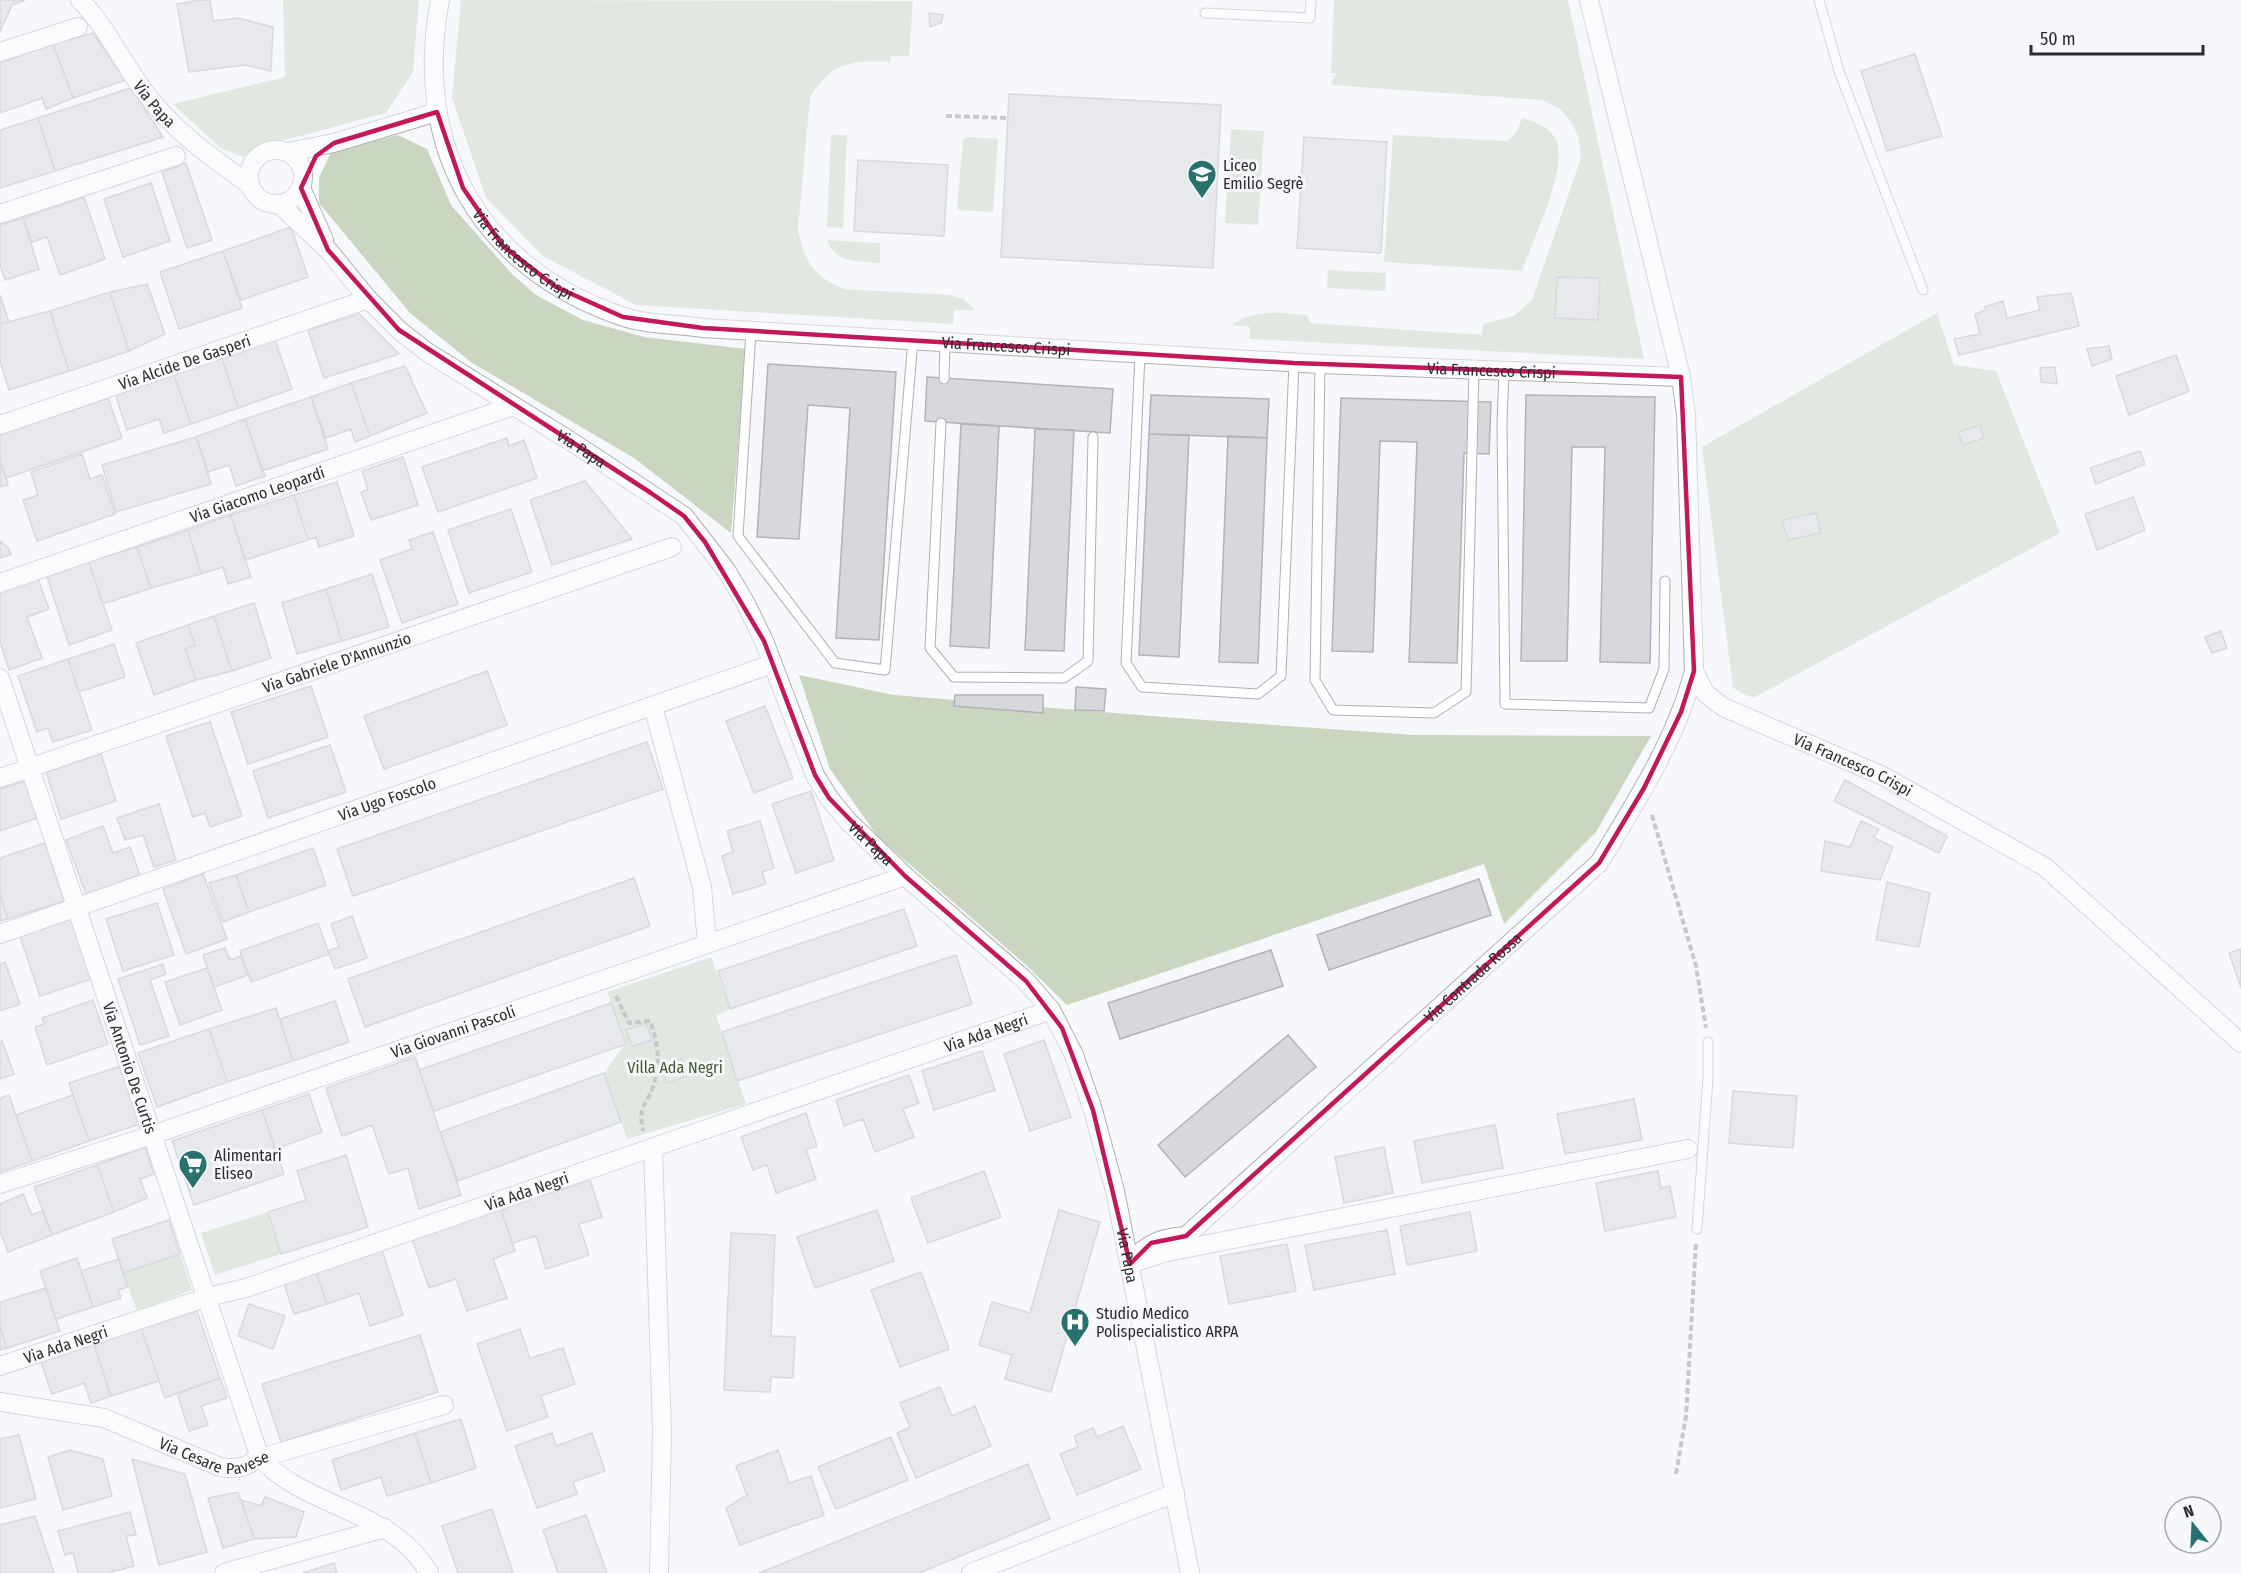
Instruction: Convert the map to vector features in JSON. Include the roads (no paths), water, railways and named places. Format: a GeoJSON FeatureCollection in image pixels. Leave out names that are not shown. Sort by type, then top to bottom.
{"type":"FeatureCollection","features":[{"type":"Feature","properties":{"kind":"street","name":"Via Papa"},"geometry":{"type":"LineString","coordinates":[[80,0],[92,13],[145,93],[186,139],[250,186]]}},
{"type":"Feature","properties":{"kind":"street","name":"Via Francesco Crispi"},"geometry":{"type":"LineString","coordinates":[[440,0],[432,45],[432,79],[436,112],[448,154],[463,188],[503,246],[528,268],[556,287],[622,317],[703,328],[1294,363],[1681,377]]}},
{"type":"Feature","properties":{"kind":"street","name":"Via Francesco Crispi"},"geometry":{"type":"LineString","coordinates":[[1589,0],[1681,377],[1686,415],[1694,671],[1705,693],[1723,707],[1883,776],[2045,867],[2241,1043]]}},
{"type":"Feature","properties":{"kind":"street"},"geometry":{"type":"LineString","coordinates":[[0,52],[78,27]]}},
{"type":"Feature","properties":{"kind":"street"},"geometry":{"type":"LineString","coordinates":[[288,152],[334,143],[436,112]]}},
{"type":"Feature","properties":{"kind":"street"},"geometry":{"type":"LineString","coordinates":[[303,182],[296,157],[288,152],[279,150],[260,155],[250,170],[250,186],[262,200],[279,204],[288,202],[303,182],[316,156],[334,143]]}},
{"type":"Feature","properties":{"kind":"street"},"geometry":{"type":"LineString","coordinates":[[0,214],[176,156]]}},
{"type":"Feature","properties":{"kind":"street","name":"Via Papa"},"geometry":{"type":"LineString","coordinates":[[303,182],[328,250]]}},
{"type":"Feature","properties":{"kind":"street","name":"Via Papa"},"geometry":{"type":"LineString","coordinates":[[279,204],[328,250],[368,299],[399,330],[427,352],[572,442],[684,516],[726,570],[745,602],[815,775],[829,798],[848,821],[905,876],[1026,981],[1051,1010],[1074,1055],[1094,1110],[1115,1191],[1190,1573]]}},
{"type":"Feature","properties":{"kind":"street","name":"Via Alcide De Gasperi"},"geometry":{"type":"LineString","coordinates":[[0,425],[368,299]]}},
{"type":"Feature","properties":{"kind":"street","name":"Via Giacomo Leopardi"},"geometry":{"type":"LineString","coordinates":[[0,583],[513,406]]}},
{"type":"Feature","properties":{"kind":"street","name":"Via Gabriele D'Annunzio"},"geometry":{"type":"LineString","coordinates":[[0,778],[672,547]]}},
{"type":"Feature","properties":{"kind":"street","name":"Via Ugo Foscolo"},"geometry":{"type":"LineString","coordinates":[[0,934],[772,664]]}},
{"type":"Feature","properties":{"kind":"street","name":"Via Contrada Rossa"},"geometry":{"type":"LineString","coordinates":[[1167,1252],[1599,863],[1644,788],[1681,712],[1694,671]]}},
{"type":"Feature","properties":{"kind":"street","name":"Via Antonio De Curtis"},"geometry":{"type":"LineString","coordinates":[[0,678],[260,1458]]}},
{"type":"Feature","properties":{"kind":"street"},"geometry":{"type":"LineString","coordinates":[[653,706],[702,887],[707,944]]}},
{"type":"Feature","properties":{"kind":"street","name":"Via Giovanni Pascoli"},"geometry":{"type":"LineString","coordinates":[[0,1184],[152,1135],[905,876]]}},
{"type":"Feature","properties":{"kind":"street","name":"Via Ada Negri"},"geometry":{"type":"LineString","coordinates":[[0,1366],[208,1297],[258,1284],[1051,1010]]}},
{"type":"Feature","properties":{"kind":"street"},"geometry":{"type":"LineString","coordinates":[[653,1148],[662,1432],[659,1573]]}},
{"type":"Feature","properties":{"kind":"street","name":"Via Contrada Rossa"},"geometry":{"type":"LineString","coordinates":[[1130,1263],[1167,1252],[1688,1149]]}},
{"type":"Feature","properties":{"kind":"street"},"geometry":{"type":"LineString","coordinates":[[1130,1263],[1142,1249],[1151,1243],[1164,1238],[1186,1236]]}},
{"type":"Feature","properties":{"kind":"street","name":"Via Cesare Pavese"},"geometry":{"type":"LineString","coordinates":[[0,1402],[104,1418],[220,1467],[236,1470],[245,1468],[260,1458],[272,1471],[314,1498],[385,1528],[417,1554],[429,1573]]}},
{"type":"Feature","properties":{"kind":"street"},"geometry":{"type":"LineString","coordinates":[[260,1458],[444,1405]]}},
{"type":"Feature","properties":{"kind":"street"},"geometry":{"type":"LineString","coordinates":[[971,1573],[1175,1492]]}},
{"type":"Feature","properties":{"kind":"street"},"geometry":{"type":"LineString","coordinates":[[224,1573],[385,1528]]}},
{"type":"Feature","properties":{"kind":"lane"},"geometry":{"type":"LineString","coordinates":[[1205,13],[1310,18],[1311,0]]}},
{"type":"Feature","properties":{"kind":"lane"},"geometry":{"type":"LineString","coordinates":[[1819,0],[1839,71],[1923,290]]}},
{"type":"Feature","properties":{"kind":"lane"},"geometry":{"type":"LineString","coordinates":[[751,331],[738,536],[835,663],[885,670],[913,340]]}},
{"type":"Feature","properties":{"kind":"lane"},"geometry":{"type":"LineString","coordinates":[[944,379],[945,342]]}},
{"type":"Feature","properties":{"kind":"lane"},"geometry":{"type":"LineString","coordinates":[[1140,354],[1126,663],[1143,687],[1154,688],[1258,694],[1281,676],[1294,363]]}},
{"type":"Feature","properties":{"kind":"lane"},"geometry":{"type":"LineString","coordinates":[[1320,364],[1315,680],[1333,710],[1434,713],[1466,692],[1474,370]]}},
{"type":"Feature","properties":{"kind":"lane"},"geometry":{"type":"LineString","coordinates":[[1504,372],[1502,422],[1505,704],[1648,708],[1664,669],[1665,581]]}},
{"type":"Feature","properties":{"kind":"lane"},"geometry":{"type":"LineString","coordinates":[[941,423],[930,648],[954,677],[1064,678],[1088,661],[1093,437]]}},
{"type":"Feature","properties":{"kind":"lane"},"geometry":{"type":"LineString","coordinates":[[1697,1230],[1708,1078],[1708,1042]]}},
{"type":"Feature","properties":{"kind":"place","name":"Liceo Emilio Segrè"},"geometry":{"type":"Point","coordinates":[1202,200]}},
{"type":"Feature","properties":{"kind":"place","name":"Alimentari Eliseo"},"geometry":{"type":"Point","coordinates":[193,1190]}},
{"type":"Feature","properties":{"kind":"place","name":"Studio Medico Polispecialistico ARPA"},"geometry":{"type":"Point","coordinates":[1075,1348]}},
{"type":"Feature","properties":{"kind":"park label","name":"Villa Ada Negri"},"geometry":{"type":"Point","coordinates":[675,1067]}}]}
